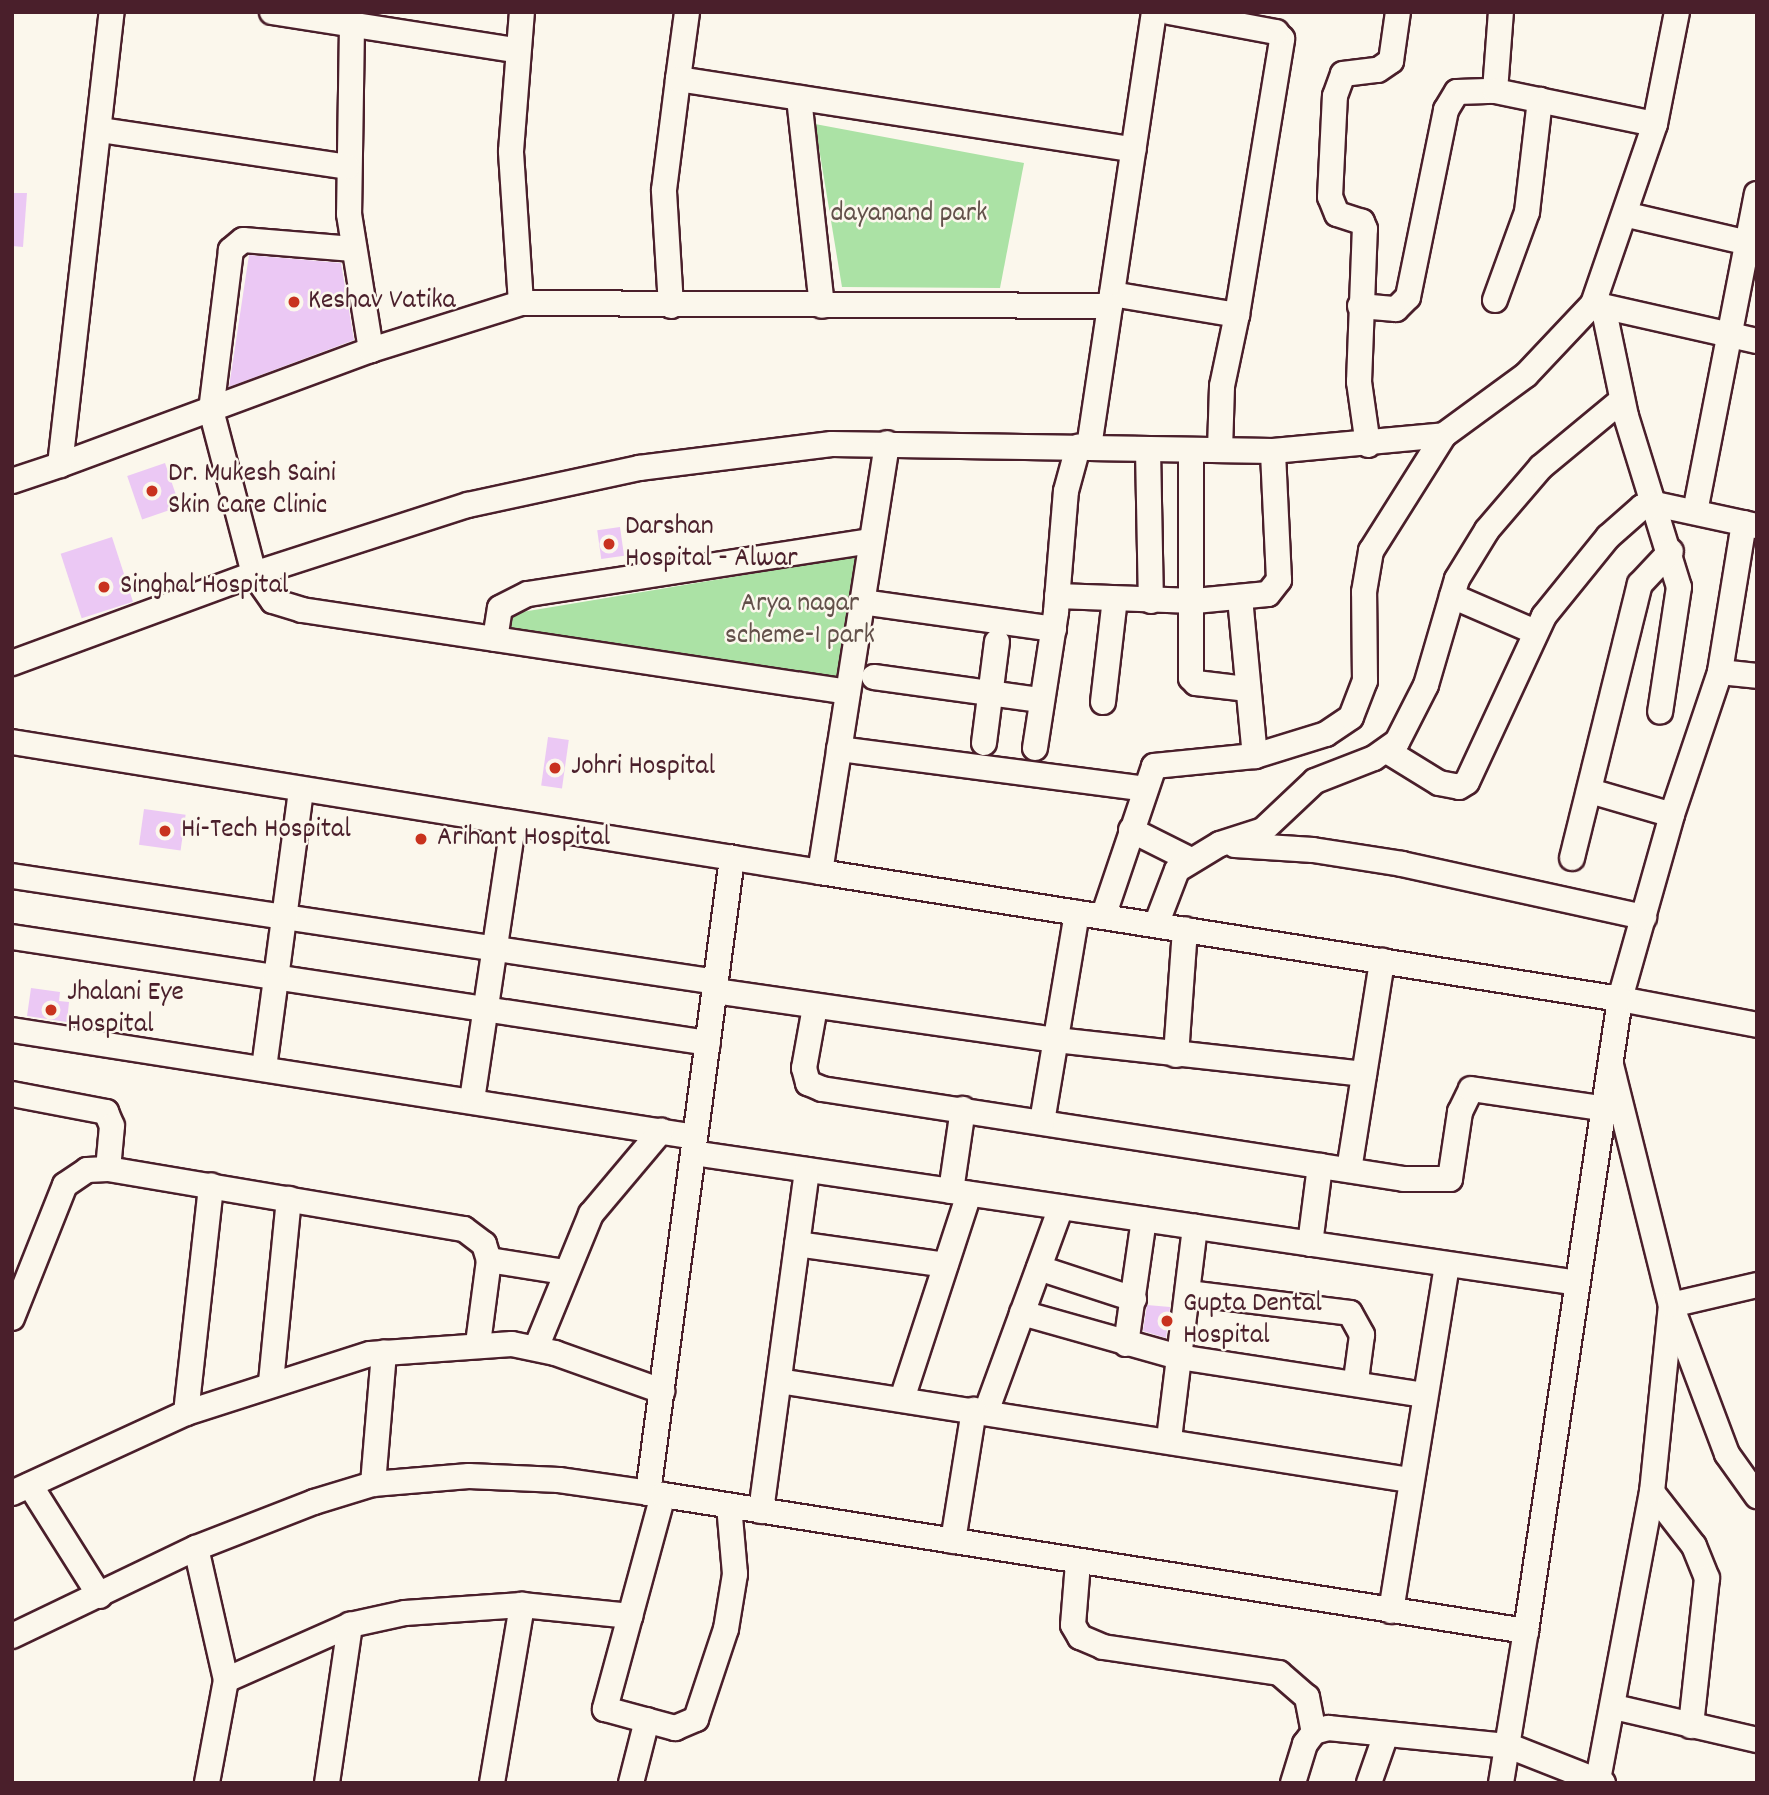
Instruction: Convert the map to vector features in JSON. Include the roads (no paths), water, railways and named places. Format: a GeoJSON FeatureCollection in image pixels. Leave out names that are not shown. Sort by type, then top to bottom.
{"type":"FeatureCollection","features":[{"type":"Feature","properties":{"kind":"street"},"geometry":{"type":"LineString","coordinates":[[60,465],[112,12]]}},
{"type":"Feature","properties":{"kind":"street"},"geometry":{"type":"LineString","coordinates":[[272,12],[516,50]]}},
{"type":"Feature","properties":{"kind":"street"},"geometry":{"type":"LineString","coordinates":[[521,303],[511,151],[516,50],[522,12]]}},
{"type":"Feature","properties":{"kind":"street"},"geometry":{"type":"LineString","coordinates":[[671,306],[664,190],[687,12]]}},
{"type":"Feature","properties":{"kind":"street"},"geometry":{"type":"LineString","coordinates":[[1035,748],[1040,700],[1054,629],[1066,491],[1083,447],[1111,300],[1154,12]]}},
{"type":"Feature","properties":{"kind":"street"},"geometry":{"type":"LineString","coordinates":[[1170,12],[1276,32],[1282,39],[1237,315],[1222,386],[1220,450]]}},
{"type":"Feature","properties":{"kind":"street"},"geometry":{"type":"LineString","coordinates":[[1368,445],[1359,382],[1365,229],[1362,222],[1337,214],[1330,197],[1335,96],[1343,74],[1378,70],[1391,61],[1398,12]]}},
{"type":"Feature","properties":{"kind":"street"},"geometry":{"type":"LineString","coordinates":[[1495,91],[1501,12]]}},
{"type":"Feature","properties":{"kind":"street"},"geometry":{"type":"LineString","coordinates":[[1103,917],[1150,773],[1162,762],[1255,757],[1326,734],[1342,726],[1358,707],[1365,681],[1364,592],[1371,551],[1444,435],[1526,375],[1598,305],[1655,124],[1677,12]]}},
{"type":"Feature","properties":{"kind":"street"},"geometry":{"type":"LineString","coordinates":[[352,26],[347,167],[353,249],[371,351]]}},
{"type":"Feature","properties":{"kind":"street"},"geometry":{"type":"LineString","coordinates":[[678,79],[1134,150]]}},
{"type":"Feature","properties":{"kind":"street"},"geometry":{"type":"LineString","coordinates":[[1360,306],[1387,309],[1404,304],[1450,98],[1466,89],[1495,91],[1655,124]]}},
{"type":"Feature","properties":{"kind":"street"},"geometry":{"type":"LineString","coordinates":[[799,98],[821,306]]}},
{"type":"Feature","properties":{"kind":"street"},"geometry":{"type":"LineString","coordinates":[[1494,300],[1527,212],[1540,100]]}},
{"type":"Feature","properties":{"kind":"street"},"geometry":{"type":"LineString","coordinates":[[100,130],[347,167]]}},
{"type":"Feature","properties":{"kind":"street"},"geometry":{"type":"LineString","coordinates":[[1696,512],[1728,335],[1751,243],[1757,194]]}},
{"type":"Feature","properties":{"kind":"street"},"geometry":{"type":"LineString","coordinates":[[1628,215],[1751,243]]}},
{"type":"Feature","properties":{"kind":"street"},"geometry":{"type":"LineString","coordinates":[[353,249],[236,243],[211,410],[254,574],[264,592],[283,606],[848,692]]}},
{"type":"Feature","properties":{"kind":"street"},"geometry":{"type":"LineString","coordinates":[[12,481],[371,351],[521,303],[821,306],[1111,300],[1237,315]]}},
{"type":"Feature","properties":{"kind":"street"},"geometry":{"type":"LineString","coordinates":[[1598,305],[1757,341]]}},
{"type":"Feature","properties":{"kind":"street"},"geometry":{"type":"LineString","coordinates":[[1598,305],[1622,400],[1671,551],[1679,603],[1660,712]]}},
{"type":"Feature","properties":{"kind":"street"},"geometry":{"type":"LineString","coordinates":[[1156,925],[1172,878],[1191,860],[1220,844],[1263,830],[1315,781],[1387,751],[1406,730],[1419,703],[1452,596],[1467,560],[1516,494],[1569,440],[1622,400]]}},
{"type":"Feature","properties":{"kind":"street"},"geometry":{"type":"LineString","coordinates":[[12,663],[254,574],[468,506],[582,478],[770,449],[887,443],[1273,451],[1368,445],[1444,435]]}},
{"type":"Feature","properties":{"kind":"street"},"geometry":{"type":"LineString","coordinates":[[820,872],[887,443]]}},
{"type":"Feature","properties":{"kind":"street"},"geometry":{"type":"LineString","coordinates":[[1148,449],[1151,601]]}},
{"type":"Feature","properties":{"kind":"street"},"geometry":{"type":"LineString","coordinates":[[1191,450],[1195,601],[1191,678],[1196,683],[1246,690]]}},
{"type":"Feature","properties":{"kind":"street"},"geometry":{"type":"LineString","coordinates":[[1057,596],[1195,601],[1268,594],[1279,580],[1273,451]]}},
{"type":"Feature","properties":{"kind":"street"},"geometry":{"type":"LineString","coordinates":[[1387,751],[1439,783],[1459,787],[1467,782],[1535,632],[1608,537],[1629,516],[1655,504],[1750,524],[1720,672],[1672,815],[1620,999],[1600,1108],[1578,1283],[1527,1631],[1509,1746],[1500,1783]]}},
{"type":"Feature","properties":{"kind":"street"},"geometry":{"type":"LineString","coordinates":[[495,639],[500,608],[528,594],[871,541]]}},
{"type":"Feature","properties":{"kind":"street"},"geometry":{"type":"LineString","coordinates":[[1572,858],[1640,584],[1671,551]]}},
{"type":"Feature","properties":{"kind":"street"},"geometry":{"type":"LineString","coordinates":[[1452,596],[1535,632]]}},
{"type":"Feature","properties":{"kind":"street"},"geometry":{"type":"LineString","coordinates":[[1240,598],[1246,690],[1255,757]]}},
{"type":"Feature","properties":{"kind":"street"},"geometry":{"type":"LineString","coordinates":[[1103,702],[1115,599]]}},
{"type":"Feature","properties":{"kind":"street"},"geometry":{"type":"LineString","coordinates":[[862,602],[1054,629]]}},
{"type":"Feature","properties":{"kind":"street"},"geometry":{"type":"LineString","coordinates":[[984,743],[997,642]]}},
{"type":"Feature","properties":{"kind":"street"},"geometry":{"type":"LineString","coordinates":[[1720,672],[1757,676]]}},
{"type":"Feature","properties":{"kind":"street"},"geometry":{"type":"LineString","coordinates":[[874,677],[1040,700]]}},
{"type":"Feature","properties":{"kind":"street"},"geometry":{"type":"LineString","coordinates":[[12,742],[301,792],[1620,999],[1757,1026]]}},
{"type":"Feature","properties":{"kind":"street"},"geometry":{"type":"LineString","coordinates":[[839,749],[1145,789]]}},
{"type":"Feature","properties":{"kind":"street"},"geometry":{"type":"LineString","coordinates":[[1590,791],[1672,815]]}},
{"type":"Feature","properties":{"kind":"street"},"geometry":{"type":"LineString","coordinates":[[264,1068],[301,792]]}},
{"type":"Feature","properties":{"kind":"street"},"geometry":{"type":"LineString","coordinates":[[472,1100],[513,825]]}},
{"type":"Feature","properties":{"kind":"street"},"geometry":{"type":"LineString","coordinates":[[1131,830],[1191,860]]}},
{"type":"Feature","properties":{"kind":"street"},"geometry":{"type":"LineString","coordinates":[[1220,844],[1337,853],[1644,917]]}},
{"type":"Feature","properties":{"kind":"street"},"geometry":{"type":"LineString","coordinates":[[729,1506],[733,1596],[701,1706],[688,1726],[646,1720],[605,1709],[630,1616],[656,1494],[662,1391],[732,858]]}},
{"type":"Feature","properties":{"kind":"street"},"geometry":{"type":"LineString","coordinates":[[12,876],[494,948],[715,986],[815,1007],[1176,1055],[1364,1074]]}},
{"type":"Feature","properties":{"kind":"street"},"geometry":{"type":"LineString","coordinates":[[1042,1122],[1077,913]]}},
{"type":"Feature","properties":{"kind":"street"},"geometry":{"type":"LineString","coordinates":[[1176,1055],[1185,929]]}},
{"type":"Feature","properties":{"kind":"street"},"geometry":{"type":"LineString","coordinates":[[12,937],[708,1043]]}},
{"type":"Feature","properties":{"kind":"street"},"geometry":{"type":"LineString","coordinates":[[1349,1170],[1382,961]]}},
{"type":"Feature","properties":{"kind":"street"},"geometry":{"type":"LineString","coordinates":[[815,1007],[804,1055],[808,1083],[1349,1170],[1450,1178],[1460,1112],[1471,1089],[1600,1108]]}},
{"type":"Feature","properties":{"kind":"street"},"geometry":{"type":"LineString","coordinates":[[12,1030],[661,1131],[694,1145],[807,1170],[1578,1283]]}},
{"type":"Feature","properties":{"kind":"street"},"geometry":{"type":"LineString","coordinates":[[1610,1059],[1671,1305],[1727,1454],[1757,1496]]}},
{"type":"Feature","properties":{"kind":"street"},"geometry":{"type":"LineString","coordinates":[[12,1094],[106,1112],[112,1126],[108,1169]]}},
{"type":"Feature","properties":{"kind":"street"},"geometry":{"type":"LineString","coordinates":[[902,1399],[946,1265],[960,1192],[963,1109]]}},
{"type":"Feature","properties":{"kind":"street"},"geometry":{"type":"LineString","coordinates":[[536,1348],[564,1272],[606,1191],[661,1131]]}},
{"type":"Feature","properties":{"kind":"street"},"geometry":{"type":"LineString","coordinates":[[1310,1244],[1320,1166]]}},
{"type":"Feature","properties":{"kind":"street"},"geometry":{"type":"LineString","coordinates":[[12,1318],[65,1185],[87,1170],[108,1169],[464,1229],[484,1244],[489,1260],[478,1344]]}},
{"type":"Feature","properties":{"kind":"street"},"geometry":{"type":"LineString","coordinates":[[761,1511],[807,1170]]}},
{"type":"Feature","properties":{"kind":"street"},"geometry":{"type":"LineString","coordinates":[[186,1413],[211,1185]]}},
{"type":"Feature","properties":{"kind":"street"},"geometry":{"type":"LineString","coordinates":[[271,1382],[289,1199]]}},
{"type":"Feature","properties":{"kind":"street"},"geometry":{"type":"LineString","coordinates":[[953,1541],[980,1411],[1022,1313],[1061,1207]]}},
{"type":"Feature","properties":{"kind":"street"},"geometry":{"type":"LineString","coordinates":[[1126,1344],[1144,1219]]}},
{"type":"Feature","properties":{"kind":"street"},"geometry":{"type":"LineString","coordinates":[[1169,1439],[1195,1227]]}},
{"type":"Feature","properties":{"kind":"street"},"geometry":{"type":"LineString","coordinates":[[797,1244],[946,1265]]}},
{"type":"Feature","properties":{"kind":"street"},"geometry":{"type":"LineString","coordinates":[[489,1260],[564,1272]]}},
{"type":"Feature","properties":{"kind":"street"},"geometry":{"type":"LineString","coordinates":[[1391,1611],[1410,1480],[1447,1264]]}},
{"type":"Feature","properties":{"kind":"street"},"geometry":{"type":"LineString","coordinates":[[1039,1268],[1134,1299]]}},
{"type":"Feature","properties":{"kind":"street"},"geometry":{"type":"LineString","coordinates":[[1671,1305],[1757,1285]]}},
{"type":"Feature","properties":{"kind":"street"},"geometry":{"type":"LineString","coordinates":[[1188,1293],[1350,1313],[1363,1335],[1356,1380]]}},
{"type":"Feature","properties":{"kind":"street"},"geometry":{"type":"LineString","coordinates":[[1314,1732],[1328,1728],[1385,1737],[1509,1746],[1601,1781],[1652,1492],[1671,1305]]}},
{"type":"Feature","properties":{"kind":"street"},"geometry":{"type":"LineString","coordinates":[[1022,1313],[1179,1357],[1356,1380],[1425,1395]]}},
{"type":"Feature","properties":{"kind":"street"},"geometry":{"type":"LineString","coordinates":[[100,1597],[21,1489],[186,1413],[271,1382],[384,1352],[478,1344],[536,1348],[662,1391]]}},
{"type":"Feature","properties":{"kind":"street"},"geometry":{"type":"LineString","coordinates":[[373,1484],[384,1352]]}},
{"type":"Feature","properties":{"kind":"street"},"geometry":{"type":"LineString","coordinates":[[779,1381],[1169,1439],[1410,1480]]}},
{"type":"Feature","properties":{"kind":"street"},"geometry":{"type":"LineString","coordinates":[[12,1636],[100,1597],[196,1548],[373,1484],[491,1477],[656,1494],[1078,1563],[1527,1631]]}},
{"type":"Feature","properties":{"kind":"street"},"geometry":{"type":"LineString","coordinates":[[1652,1492],[1694,1546],[1707,1578],[1690,1726]]}},
{"type":"Feature","properties":{"kind":"street"},"geometry":{"type":"LineString","coordinates":[[196,1548],[226,1680],[206,1783]]}},
{"type":"Feature","properties":{"kind":"street"},"geometry":{"type":"LineString","coordinates":[[1078,1563],[1073,1625],[1080,1637],[1103,1647],[1279,1673],[1307,1697],[1314,1732],[1293,1783]]}},
{"type":"Feature","properties":{"kind":"street"},"geometry":{"type":"LineString","coordinates":[[226,1680],[350,1625],[405,1613],[522,1605],[630,1616]]}},
{"type":"Feature","properties":{"kind":"street"},"geometry":{"type":"LineString","coordinates":[[492,1783],[522,1605]]}},
{"type":"Feature","properties":{"kind":"street"},"geometry":{"type":"LineString","coordinates":[[327,1783],[350,1625]]}},
{"type":"Feature","properties":{"kind":"street"},"geometry":{"type":"LineString","coordinates":[[1614,1707],[1757,1740]]}},
{"type":"Feature","properties":{"kind":"street"},"geometry":{"type":"LineString","coordinates":[[632,1783],[646,1720]]}},
{"type":"Feature","properties":{"kind":"street"},"geometry":{"type":"LineString","coordinates":[[1368,1783],[1385,1737]]}},
{"type":"Feature","properties":{"kind":"place","name":"Keshav Vatika"},"geometry":{"type":"Point","coordinates":[294,302]}},
{"type":"Feature","properties":{"kind":"place","name":"Dr. Mukesh Saini Skin Care Clinic"},"geometry":{"type":"Point","coordinates":[152,491]}},
{"type":"Feature","properties":{"kind":"place","name":"Darshan Hospital - Alwar"},"geometry":{"type":"Point","coordinates":[609,544]}},
{"type":"Feature","properties":{"kind":"place","name":"Singhal Hospital"},"geometry":{"type":"Point","coordinates":[104,587]}},
{"type":"Feature","properties":{"kind":"place","name":"Johri Hospital"},"geometry":{"type":"Point","coordinates":[555,768]}},
{"type":"Feature","properties":{"kind":"place","name":"Hi-Tech Hospital"},"geometry":{"type":"Point","coordinates":[165,831]}},
{"type":"Feature","properties":{"kind":"place","name":"Arihant Hospital"},"geometry":{"type":"Point","coordinates":[421,839]}},
{"type":"Feature","properties":{"kind":"place","name":"Jhalani Eye Hospital"},"geometry":{"type":"Point","coordinates":[51,1010]}},
{"type":"Feature","properties":{"kind":"place","name":"Gupta Dental Hospital"},"geometry":{"type":"Point","coordinates":[1167,1321]}},
{"type":"Feature","properties":{"kind":"park label","name":"dayanand park"},"geometry":{"type":"Point","coordinates":[909,215]}},
{"type":"Feature","properties":{"kind":"park label","name":"Arya nagar scheme-1 park"},"geometry":{"type":"Point","coordinates":[800,621]}}]}
